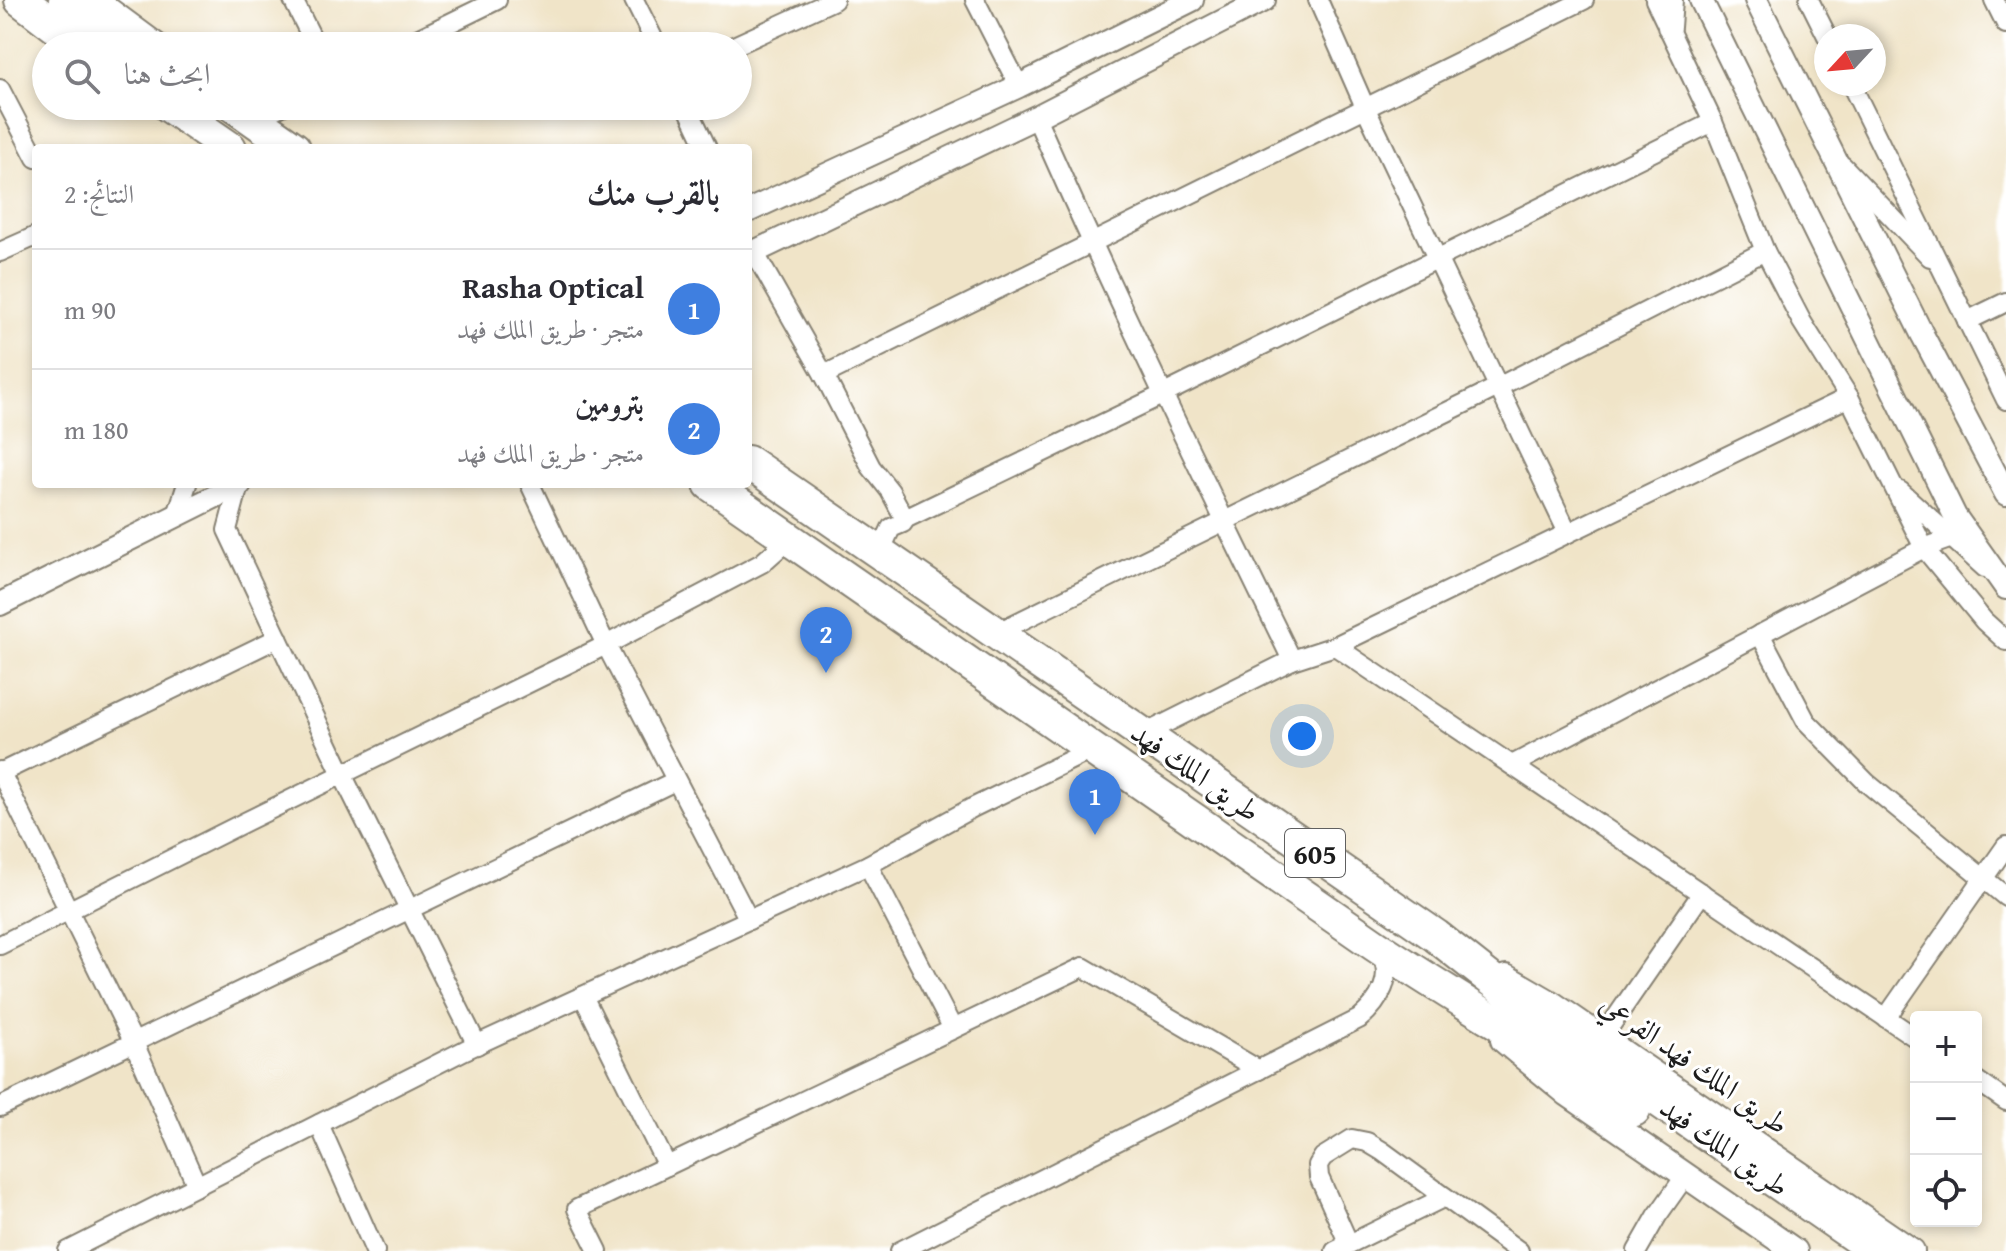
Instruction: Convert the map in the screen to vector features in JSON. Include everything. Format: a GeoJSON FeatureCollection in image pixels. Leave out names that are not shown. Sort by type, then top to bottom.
{"type":"FeatureCollection","features":[{"type":"Feature","properties":{"kind":"highway"},"geometry":{"type":"LineString","coordinates":[[21,0],[61,32]]}},
{"type":"Feature","properties":{"kind":"highway"},"geometry":{"type":"LineString","coordinates":[[65,0],[112,32]]}},
{"type":"Feature","properties":{"kind":"highway"},"geometry":{"type":"LineString","coordinates":[[186,120],[214,144]]}},
{"type":"Feature","properties":{"kind":"highway"},"geometry":{"type":"LineString","coordinates":[[265,120],[290,144]]}},
{"type":"Feature","properties":{"kind":"highway","name":"طريق الملك فهد"},"geometry":{"type":"LineString","coordinates":[[752,465],[1436,936],[1545,1022],[1876,1251]]}},
{"type":"Feature","properties":{"kind":"highway","name":"طريق الملك فهد"},"geometry":{"type":"LineString","coordinates":[[716,488],[1375,945],[1573,1069],[1840,1251]]}},
{"type":"Feature","properties":{"kind":"main road"},"geometry":{"type":"LineString","coordinates":[[4,0],[57,32]]}},
{"type":"Feature","properties":{"kind":"main road"},"geometry":{"type":"LineString","coordinates":[[95,0],[138,32]]}},
{"type":"Feature","properties":{"kind":"main road","name":"طريق الملك فهد الفرعي"},"geometry":{"type":"LineString","coordinates":[[1436,936],[1551,1003],[1912,1251]]}},
{"type":"Feature","properties":{"kind":"main road"},"geometry":{"type":"LineString","coordinates":[[1446,992],[1568,1094],[1795,1251]]}},
{"type":"Feature","properties":{"kind":"street"},"geometry":{"type":"LineString","coordinates":[[293,0],[309,32]]}},
{"type":"Feature","properties":{"kind":"street"},"geometry":{"type":"LineString","coordinates":[[432,32],[497,0]]}},
{"type":"Feature","properties":{"kind":"street"},"geometry":{"type":"LineString","coordinates":[[634,0],[650,32]]}},
{"type":"Feature","properties":{"kind":"street"},"geometry":{"type":"LineString","coordinates":[[752,38],[834,0]]}},
{"type":"Feature","properties":{"kind":"street"},"geometry":{"type":"LineString","coordinates":[[975,0],[1019,86]]}},
{"type":"Feature","properties":{"kind":"street"},"geometry":{"type":"LineString","coordinates":[[752,209],[1019,86],[1192,0]]}},
{"type":"Feature","properties":{"kind":"street"},"geometry":{"type":"LineString","coordinates":[[752,253],[1036,117],[1264,0]]}},
{"type":"Feature","properties":{"kind":"street"},"geometry":{"type":"LineString","coordinates":[[1318,0],[1365,107],[1568,533]]}},
{"type":"Feature","properties":{"kind":"street"},"geometry":{"type":"LineString","coordinates":[[824,375],[1584,0]]}},
{"type":"Feature","properties":{"kind":"street"},"geometry":{"type":"LineString","coordinates":[[1655,0],[1713,122],[1765,251],[1802,322],[1849,397],[1924,548],[1984,621],[2006,641]]}},
{"type":"Feature","properties":{"kind":"street"},"geometry":{"type":"LineString","coordinates":[[1669,27],[1671,0]]}},
{"type":"Feature","properties":{"kind":"street"},"geometry":{"type":"LineString","coordinates":[[1701,0],[1955,516],[2005,587]]}},
{"type":"Feature","properties":{"kind":"street"},"geometry":{"type":"LineString","coordinates":[[1756,0],[1923,336],[2006,494]]}},
{"type":"Feature","properties":{"kind":"street"},"geometry":{"type":"LineString","coordinates":[[1770,0],[1785,58]]}},
{"type":"Feature","properties":{"kind":"street"},"geometry":{"type":"LineString","coordinates":[[1809,0],[1821,24]]}},
{"type":"Feature","properties":{"kind":"street"},"geometry":{"type":"LineString","coordinates":[[1994,0],[2006,24]]}},
{"type":"Feature","properties":{"kind":"street"},"geometry":{"type":"LineString","coordinates":[[0,89],[32,150]]}},
{"type":"Feature","properties":{"kind":"street"},"geometry":{"type":"LineString","coordinates":[[1857,96],[2006,400]]}},
{"type":"Feature","properties":{"kind":"street"},"geometry":{"type":"LineString","coordinates":[[1036,117],[1162,395],[1292,660]]}},
{"type":"Feature","properties":{"kind":"street"},"geometry":{"type":"LineString","coordinates":[[694,120],[705,144]]}},
{"type":"Feature","properties":{"kind":"street"},"geometry":{"type":"LineString","coordinates":[[880,552],[891,528],[905,519],[1713,122]]}},
{"type":"Feature","properties":{"kind":"street"},"geometry":{"type":"LineString","coordinates":[[1837,159],[1943,271]]}},
{"type":"Feature","properties":{"kind":"street"},"geometry":{"type":"LineString","coordinates":[[0,252],[32,238]]}},
{"type":"Feature","properties":{"kind":"street"},"geometry":{"type":"LineString","coordinates":[[996,633],[1498,387],[1765,251]]}},
{"type":"Feature","properties":{"kind":"street"},"geometry":{"type":"LineString","coordinates":[[752,255],[824,375],[871,467],[890,491],[905,519]]}},
{"type":"Feature","properties":{"kind":"street"},"geometry":{"type":"LineString","coordinates":[[1967,321],[2006,302]]}},
{"type":"Feature","properties":{"kind":"street"},"geometry":{"type":"LineString","coordinates":[[1144,734],[1292,660],[1335,646],[1849,397]]}},
{"type":"Feature","properties":{"kind":"street"},"geometry":{"type":"LineString","coordinates":[[1889,481],[2005,587]]}},
{"type":"Feature","properties":{"kind":"street"},"geometry":{"type":"LineString","coordinates":[[177,515],[186,488]]}},
{"type":"Feature","properties":{"kind":"street"},"geometry":{"type":"LineString","coordinates":[[0,604],[232,488]]}},
{"type":"Feature","properties":{"kind":"street"},"geometry":{"type":"LineString","coordinates":[[239,488],[227,530],[408,911],[477,1045]]}},
{"type":"Feature","properties":{"kind":"street"},"geometry":{"type":"LineString","coordinates":[[532,488],[606,645],[749,920]]}},
{"type":"Feature","properties":{"kind":"street"},"geometry":{"type":"LineString","coordinates":[[1512,765],[1924,548],[1952,538]]}},
{"type":"Feature","properties":{"kind":"street"},"geometry":{"type":"LineString","coordinates":[[0,945],[606,645],[762,563],[789,539]]}},
{"type":"Feature","properties":{"kind":"street"},"geometry":{"type":"LineString","coordinates":[[1760,634],[1806,721],[1867,783],[2006,897]]}},
{"type":"Feature","properties":{"kind":"street"},"geometry":{"type":"LineString","coordinates":[[197,1186],[134,1043],[0,772],[278,638]]}},
{"type":"Feature","properties":{"kind":"street"},"geometry":{"type":"LineString","coordinates":[[1335,646],[1910,1034]]}},
{"type":"Feature","properties":{"kind":"street"},"geometry":{"type":"LineString","coordinates":[[68,1251],[477,1045],[868,865],[972,808],[1093,749]]}},
{"type":"Feature","properties":{"kind":"street"},"geometry":{"type":"LineString","coordinates":[[0,1107],[675,781]]}},
{"type":"Feature","properties":{"kind":"street"},"geometry":{"type":"LineString","coordinates":[[1886,1018],[2006,846]]}},
{"type":"Feature","properties":{"kind":"street"},"geometry":{"type":"LineString","coordinates":[[868,865],[953,1029]]}},
{"type":"Feature","properties":{"kind":"street"},"geometry":{"type":"LineString","coordinates":[[1602,1038],[1702,893]]}},
{"type":"Feature","properties":{"kind":"street"},"geometry":{"type":"LineString","coordinates":[[900,1251],[1359,1019],[1370,1009],[1386,980],[1388,969],[1375,945]]}},
{"type":"Feature","properties":{"kind":"street"},"geometry":{"type":"LineString","coordinates":[[598,1251],[577,1209],[1083,967],[1259,1070]]}},
{"type":"Feature","properties":{"kind":"street"},"geometry":{"type":"LineString","coordinates":[[583,996],[667,1166]]}},
{"type":"Feature","properties":{"kind":"street"},"geometry":{"type":"LineString","coordinates":[[1980,1083],[2006,1101]]}},
{"type":"Feature","properties":{"kind":"street"},"geometry":{"type":"LineString","coordinates":[[319,1124],[375,1251]]}},
{"type":"Feature","properties":{"kind":"street"},"geometry":{"type":"LineString","coordinates":[[1445,1197],[1342,1248],[1318,1165],[1323,1157],[1352,1139],[1367,1142],[1445,1197],[1519,1251]]}},
{"type":"Feature","properties":{"kind":"street"},"geometry":{"type":"LineString","coordinates":[[1637,1251],[1686,1175]]}},
{"type":"Feature","properties":{"kind":"place","name":"بترومين"},"geometry":{"type":"Point","coordinates":[826,673]}},
{"type":"Feature","properties":{"kind":"place","name":"Rasha Optical"},"geometry":{"type":"Point","coordinates":[1095,835]}}]}
